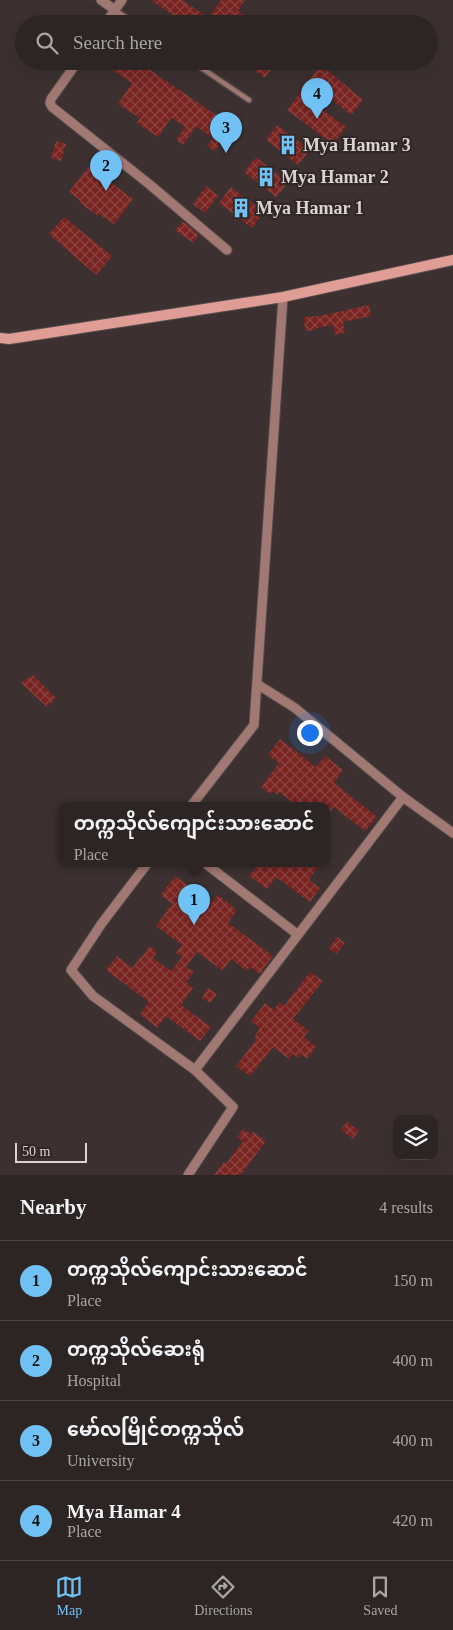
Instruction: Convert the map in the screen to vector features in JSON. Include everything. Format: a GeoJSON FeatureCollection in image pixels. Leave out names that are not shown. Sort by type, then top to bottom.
{"type":"FeatureCollection","features":[{"type":"Feature","properties":{"kind":"main road"},"geometry":{"type":"LineString","coordinates":[[0,338],[9,339],[112,324],[283,296],[453,260]]}},
{"type":"Feature","properties":{"kind":"street"},"geometry":{"type":"LineString","coordinates":[[101,0],[115,10]]}},
{"type":"Feature","properties":{"kind":"street"},"geometry":{"type":"LineString","coordinates":[[111,15],[122,0]]}},
{"type":"Feature","properties":{"kind":"street"},"geometry":{"type":"LineString","coordinates":[[72,70],[51,99],[52,107],[149,184],[227,250]]}},
{"type":"Feature","properties":{"kind":"street"},"geometry":{"type":"LineString","coordinates":[[194,802],[254,725],[283,296]]}},
{"type":"Feature","properties":{"kind":"street"},"geometry":{"type":"LineString","coordinates":[[257,684],[295,708],[403,797],[453,833]]}},
{"type":"Feature","properties":{"kind":"street"},"geometry":{"type":"LineString","coordinates":[[195,1070],[403,797]]}},
{"type":"Feature","properties":{"kind":"street"},"geometry":{"type":"LineString","coordinates":[[145,867],[102,924],[71,970],[92,996],[195,1070],[233,1107],[188,1175]]}},
{"type":"Feature","properties":{"kind":"street"},"geometry":{"type":"LineString","coordinates":[[210,867],[297,934]]}},
{"type":"Feature","properties":{"kind":"lane"},"geometry":{"type":"LineString","coordinates":[[115,10],[122,15]]}},
{"type":"Feature","properties":{"kind":"lane"},"geometry":{"type":"LineString","coordinates":[[204,70],[249,100]]}},
{"type":"Feature","properties":{"kind":"building"},"geometry":{"type":"Polygon","coordinates":[[[151,0],[182,0],[204,15],[173,15],[151,0]]]}},
{"type":"Feature","properties":{"kind":"building"},"geometry":{"type":"Polygon","coordinates":[[[221,0],[245,0],[238,11],[244,15],[211,15],[221,0]]]}},
{"type":"Feature","properties":{"kind":"building"},"geometry":{"type":"Polygon","coordinates":[[[112,70],[150,70],[232,126],[215,151],[207,146],[213,138],[196,126],[183,145],[176,140],[185,127],[171,118],[158,137],[137,123],[140,118],[118,104],[132,83],[112,70]]]}},
{"type":"Feature","properties":{"kind":"building"},"geometry":{"type":"Polygon","coordinates":[[[254,70],[271,70],[265,78],[254,70]]]}},
{"type":"Feature","properties":{"kind":"building"},"geometry":{"type":"Polygon","coordinates":[[[317,70],[327,70],[363,100],[351,115],[309,80],[317,70]]]}},
{"type":"Feature","properties":{"kind":"building"},"geometry":{"type":"Polygon","coordinates":[[[300,93],[346,127],[333,144],[287,110],[300,93]]]}},
{"type":"Feature","properties":{"kind":"building","name":"Mya Hamar 3"},"geometry":{"type":"Polygon","coordinates":[[[277,125],[310,150],[298,165],[266,140],[277,125]]]}},
{"type":"Feature","properties":{"kind":"building"},"geometry":{"type":"Polygon","coordinates":[[[56,141],[66,144],[61,161],[51,158],[56,141]]]}},
{"type":"Feature","properties":{"kind":"building","name":"Mya Hamar 2"},"geometry":{"type":"Polygon","coordinates":[[[256,157],[288,183],[276,197],[244,172],[256,157]]]}},
{"type":"Feature","properties":{"kind":"building"},"geometry":{"type":"Polygon","coordinates":[[[89,166],[133,199],[114,224],[99,214],[98,216],[69,192],[89,166]]]}},
{"type":"Feature","properties":{"kind":"building"},"geometry":{"type":"Polygon","coordinates":[[[206,186],[218,196],[205,213],[193,204],[206,186]]]}},
{"type":"Feature","properties":{"kind":"building","name":"Mya Hamar 1"},"geometry":{"type":"Polygon","coordinates":[[[231,187],[264,212],[252,228],[219,203],[231,187]]]}},
{"type":"Feature","properties":{"kind":"building"},"geometry":{"type":"Polygon","coordinates":[[[64,217],[112,256],[96,275],[49,234],[64,217]]]}},
{"type":"Feature","properties":{"kind":"building"},"geometry":{"type":"Polygon","coordinates":[[[183,221],[199,235],[193,243],[175,230],[183,221]]]}},
{"type":"Feature","properties":{"kind":"building"},"geometry":{"type":"Polygon","coordinates":[[[369,305],[371,316],[343,322],[345,333],[335,335],[333,325],[305,331],[304,317],[320,316],[369,305]]]}},
{"type":"Feature","properties":{"kind":"building"},"geometry":{"type":"Polygon","coordinates":[[[33,675],[56,698],[47,707],[21,683],[33,675]]]}},
{"type":"Feature","properties":{"kind":"building"},"geometry":{"type":"Polygon","coordinates":[[[280,739],[316,767],[325,756],[343,770],[334,783],[377,817],[365,831],[334,807],[330,812],[330,802],[290,802],[279,792],[277,795],[272,791],[270,794],[261,787],[279,763],[268,755],[280,739]]]}},
{"type":"Feature","properties":{"kind":"building"},"geometry":{"type":"Polygon","coordinates":[[[256,867],[318,867],[309,880],[320,888],[310,902],[276,877],[267,889],[249,876],[256,867]]]}},
{"type":"Feature","properties":{"kind":"building"},"geometry":{"type":"Polygon","coordinates":[[[175,876],[212,903],[218,895],[237,910],[228,923],[273,956],[260,974],[250,967],[247,971],[231,959],[223,971],[197,952],[186,967],[194,972],[186,982],[193,988],[181,1005],[211,1027],[200,1041],[166,1016],[157,1028],[140,1014],[149,1002],[106,970],[117,956],[132,968],[150,946],[157,952],[153,958],[171,971],[182,957],[176,953],[182,945],[156,926],[172,904],[161,895],[175,876]]]}},
{"type":"Feature","properties":{"kind":"building"},"geometry":{"type":"Polygon","coordinates":[[[337,937],[345,943],[336,954],[329,948],[337,937]]]}},
{"type":"Feature","properties":{"kind":"building"},"geometry":{"type":"Polygon","coordinates":[[[310,972],[323,981],[293,1019],[309,1031],[304,1037],[316,1047],[307,1059],[301,1054],[299,1058],[293,1054],[289,1059],[273,1047],[250,1076],[236,1066],[256,1040],[254,1038],[260,1028],[251,1021],[265,1003],[274,1010],[279,1002],[284,1006],[310,972]]]}},
{"type":"Feature","properties":{"kind":"building"},"geometry":{"type":"Polygon","coordinates":[[[208,988],[217,994],[210,1003],[202,998],[208,988]]]}},
{"type":"Feature","properties":{"kind":"building"},"geometry":{"type":"Polygon","coordinates":[[[347,1122],[359,1130],[353,1139],[341,1130],[347,1122]]]}},
{"type":"Feature","properties":{"kind":"building"},"geometry":{"type":"Polygon","coordinates":[[[243,1129],[251,1134],[253,1132],[266,1141],[241,1175],[214,1175],[224,1162],[226,1164],[243,1141],[237,1137],[243,1129]]]}},
{"type":"Feature","properties":{"kind":"place","name":"Mya Hamar 4"},"geometry":{"type":"Point","coordinates":[317,119]}},
{"type":"Feature","properties":{"kind":"place","name":"Mya Hamar 3"},"geometry":{"type":"Point","coordinates":[288,145]}},
{"type":"Feature","properties":{"kind":"place","name":"မော်လမြိုင်တက္ကသိုလ်"},"geometry":{"type":"Point","coordinates":[226,153]}},
{"type":"Feature","properties":{"kind":"place","name":"Mya Hamar 2"},"geometry":{"type":"Point","coordinates":[266,177]}},
{"type":"Feature","properties":{"kind":"place","name":"တက္ကသိုလ်ဆေးရုံ"},"geometry":{"type":"Point","coordinates":[106,191]}},
{"type":"Feature","properties":{"kind":"place","name":"Mya Hamar 1"},"geometry":{"type":"Point","coordinates":[241,208]}},
{"type":"Feature","properties":{"kind":"place","name":"တက္ကသိုလ်ကျောင်းသားဆောင်"},"geometry":{"type":"Point","coordinates":[194,925]}}]}
